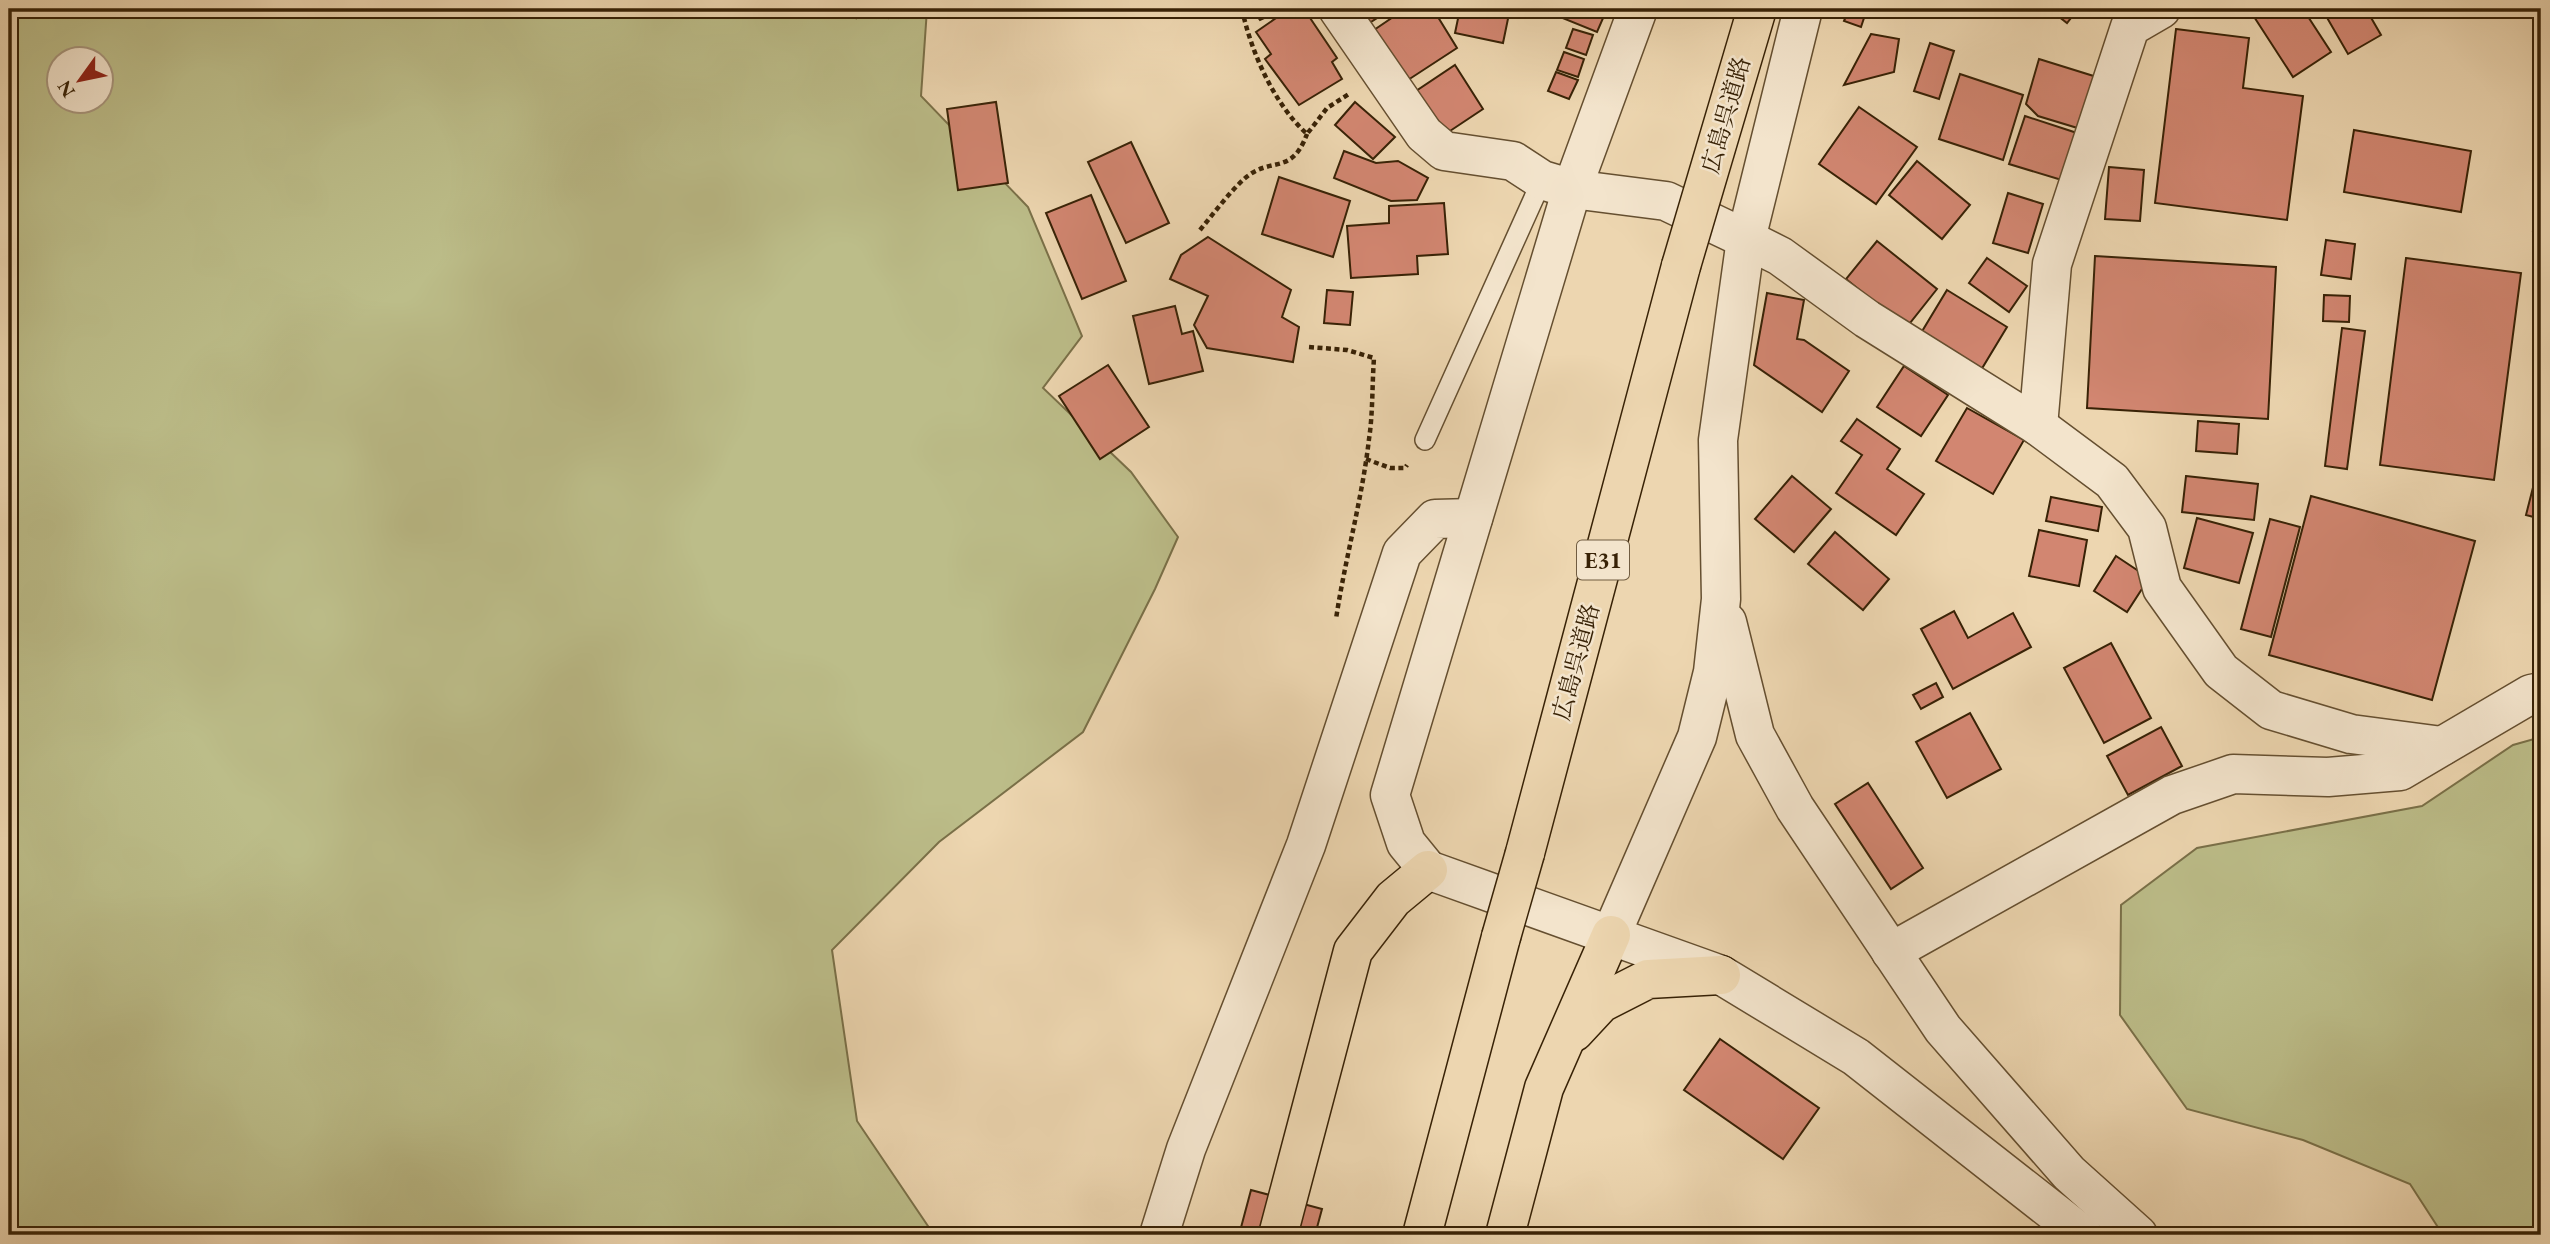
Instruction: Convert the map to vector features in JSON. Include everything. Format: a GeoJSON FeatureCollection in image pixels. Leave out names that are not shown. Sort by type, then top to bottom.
{"type":"FeatureCollection","features":[{"type":"Feature","properties":{"kind":"highway","name":"広島呉道路"},"geometry":{"type":"LineString","coordinates":[[1422,1235],[1681,266],[1757,9]]}},
{"type":"Feature","properties":{"kind":"highway"},"geometry":{"type":"LineString","coordinates":[[1278,1235],[1353,951],[1392,899],[1428,870]]}},
{"type":"Feature","properties":{"kind":"highway"},"geometry":{"type":"LineString","coordinates":[[1505,1235],[1544,1088],[1611,935]]}},
{"type":"Feature","properties":{"kind":"highway"},"geometry":{"type":"LineString","coordinates":[[1563,1043],[1601,1003],[1648,979],[1721,975]]}},
{"type":"Feature","properties":{"kind":"street"},"geometry":{"type":"LineString","coordinates":[[1338,9],[1423,134],[1444,151],[1513,160],[1557,184],[1666,201],[1746,239],[1780,256],[1867,318],[2038,426],[2112,481],[2147,528],[2162,588],[2221,671],[2272,710],[2351,734],[2442,746]]}},
{"type":"Feature","properties":{"kind":"street"},"geometry":{"type":"LineString","coordinates":[[1638,9],[1557,184],[1473,517],[1390,795],[1406,843],[1428,870],[1721,975],[1856,1057],[2083,1235]]}},
{"type":"Feature","properties":{"kind":"street"},"geometry":{"type":"LineString","coordinates":[[1611,935],[1697,737],[1713,672],[1721,599],[1718,440],[1746,239],[1803,9]]}},
{"type":"Feature","properties":{"kind":"street"},"geometry":{"type":"LineString","coordinates":[[2038,426],[2052,264],[2130,27],[2161,9]]}},
{"type":"Feature","properties":{"kind":"street"},"geometry":{"type":"LineString","coordinates":[[1159,1235],[1186,1149],[1306,845],[1402,553],[1435,519],[1473,517]]}},
{"type":"Feature","properties":{"kind":"street"},"geometry":{"type":"LineString","coordinates":[[1721,599],[1755,735],[1795,808],[1942,1029],[2068,1173],[2138,1235]]}},
{"type":"Feature","properties":{"kind":"street"},"geometry":{"type":"LineString","coordinates":[[1891,952],[2172,795],[2233,774],[2328,777],[2400,771],[2531,694],[2541,692]]}},
{"type":"Feature","properties":{"kind":"lane"},"geometry":{"type":"LineString","coordinates":[[1424,440],[1557,184]]}},
{"type":"Feature","properties":{"kind":"path"},"geometry":{"type":"LineString","coordinates":[[1242,9],[1252,46],[1269,83],[1307,134]]}},
{"type":"Feature","properties":{"kind":"path"},"geometry":{"type":"LineString","coordinates":[[1200,230],[1244,178],[1265,166],[1287,163],[1301,150],[1307,134],[1327,108],[1381,73]]}},
{"type":"Feature","properties":{"kind":"path"},"geometry":{"type":"LineString","coordinates":[[1309,347],[1347,349],[1374,358],[1370,437],[1334,628]]}},
{"type":"Feature","properties":{"kind":"path"},"geometry":{"type":"LineString","coordinates":[[1366,458],[1390,468],[1405,468],[1424,440]]}},
{"type":"Feature","properties":{"kind":"green space"},"geometry":{"type":"Polygon","coordinates":[[[9,9],[927,9],[921,96],[1028,207],[1082,336],[1043,388],[1131,472],[1178,537],[1083,732],[939,842],[832,950],[857,1121],[934,1235],[9,1235],[9,9]]]}},
{"type":"Feature","properties":{"kind":"green space"},"geometry":{"type":"Polygon","coordinates":[[[2541,737],[2541,1235],[2443,1235],[2410,1184],[2303,1140],[2187,1109],[2120,1015],[2121,905],[2197,848],[2422,806],[2513,745],[2541,737]]]}},
{"type":"Feature","properties":{"kind":"building"},"geometry":{"type":"Polygon","coordinates":[[[839,9],[860,9],[856,18],[839,9]]]}},
{"type":"Feature","properties":{"kind":"building"},"geometry":{"type":"Polygon","coordinates":[[[869,9],[892,9],[888,18],[869,9]]]}},
{"type":"Feature","properties":{"kind":"building"},"geometry":{"type":"Polygon","coordinates":[[[1252,9],[1277,9],[1279,11],[1260,20],[1252,9]]]}},
{"type":"Feature","properties":{"kind":"building"},"geometry":{"type":"Polygon","coordinates":[[[1289,9],[1304,9],[1337,58],[1332,62],[1342,79],[1299,105],[1265,59],[1271,54],[1256,32],[1289,9]]]}},
{"type":"Feature","properties":{"kind":"building"},"geometry":{"type":"Polygon","coordinates":[[[1348,9],[1391,9],[1360,29],[1348,9]]]}},
{"type":"Feature","properties":{"kind":"building"},"geometry":{"type":"Polygon","coordinates":[[[1405,9],[1433,9],[1457,48],[1408,80],[1374,30],[1405,9]]]}},
{"type":"Feature","properties":{"kind":"building"},"geometry":{"type":"Polygon","coordinates":[[[1460,9],[1510,9],[1503,43],[1455,33],[1460,9]]]}},
{"type":"Feature","properties":{"kind":"building"},"geometry":{"type":"Polygon","coordinates":[[[1532,9],[1553,9],[1550,17],[1532,9]]]}},
{"type":"Feature","properties":{"kind":"building"},"geometry":{"type":"Polygon","coordinates":[[[1563,9],[1607,9],[1597,32],[1560,17],[1563,9]]]}},
{"type":"Feature","properties":{"kind":"building"},"geometry":{"type":"Polygon","coordinates":[[[1849,9],[1867,9],[1861,27],[1844,21],[1849,9]]]}},
{"type":"Feature","properties":{"kind":"building"},"geometry":{"type":"Polygon","coordinates":[[[2049,9],[2078,9],[2067,23],[2049,9]]]}},
{"type":"Feature","properties":{"kind":"building"},"geometry":{"type":"Polygon","coordinates":[[[2249,9],[2303,9],[2331,52],[2293,77],[2249,9]]]}},
{"type":"Feature","properties":{"kind":"building"},"geometry":{"type":"Polygon","coordinates":[[[2322,9],[2366,9],[2381,35],[2348,54],[2322,9]]]}},
{"type":"Feature","properties":{"kind":"building"},"geometry":{"type":"Polygon","coordinates":[[[1573,29],[1593,35],[1586,55],[1566,48],[1573,29]]]}},
{"type":"Feature","properties":{"kind":"building"},"geometry":{"type":"Polygon","coordinates":[[[2176,29],[2249,38],[2243,88],[2303,96],[2287,220],[2155,203],[2176,29]]]}},
{"type":"Feature","properties":{"kind":"building"},"geometry":{"type":"Polygon","coordinates":[[[1871,34],[1899,39],[1894,72],[1844,85],[1871,34]]]}},
{"type":"Feature","properties":{"kind":"building"},"geometry":{"type":"Polygon","coordinates":[[[1930,43],[1954,51],[1939,99],[1914,91],[1930,43]]]}},
{"type":"Feature","properties":{"kind":"building"},"geometry":{"type":"Polygon","coordinates":[[[1564,52],[1584,59],[1578,77],[1557,70],[1564,52]]]}},
{"type":"Feature","properties":{"kind":"building"},"geometry":{"type":"Polygon","coordinates":[[[2039,59],[2100,78],[2084,130],[2038,116],[2026,104],[2039,59]]]}},
{"type":"Feature","properties":{"kind":"building"},"geometry":{"type":"Polygon","coordinates":[[[1455,65],[1483,109],[1447,133],[1416,91],[1455,65]]]}},
{"type":"Feature","properties":{"kind":"building"},"geometry":{"type":"Polygon","coordinates":[[[1556,72],[1578,80],[1569,99],[1548,91],[1556,72]]]}},
{"type":"Feature","properties":{"kind":"building"},"geometry":{"type":"Polygon","coordinates":[[[1960,74],[2023,95],[2003,160],[1939,139],[1960,74]]]}},
{"type":"Feature","properties":{"kind":"building"},"geometry":{"type":"Polygon","coordinates":[[[996,102],[1008,183],[958,190],[947,109],[996,102]]]}},
{"type":"Feature","properties":{"kind":"building"},"geometry":{"type":"Polygon","coordinates":[[[1355,102],[1395,137],[1373,159],[1335,125],[1355,102]]]}},
{"type":"Feature","properties":{"kind":"building"},"geometry":{"type":"Polygon","coordinates":[[[1859,107],[1917,147],[1876,204],[1819,164],[1859,107]]]}},
{"type":"Feature","properties":{"kind":"building"},"geometry":{"type":"Polygon","coordinates":[[[2025,116],[2080,134],[2065,181],[2009,164],[2025,116]]]}},
{"type":"Feature","properties":{"kind":"building"},"geometry":{"type":"Polygon","coordinates":[[[2354,130],[2471,151],[2461,212],[2344,192],[2354,130]]]}},
{"type":"Feature","properties":{"kind":"building"},"geometry":{"type":"Polygon","coordinates":[[[1131,142],[1169,223],[1126,243],[1088,162],[1131,142]]]}},
{"type":"Feature","properties":{"kind":"building"},"geometry":{"type":"Polygon","coordinates":[[[1344,151],[1376,163],[1398,161],[1428,178],[1417,200],[1391,201],[1334,178],[1344,151]]]}},
{"type":"Feature","properties":{"kind":"building"},"geometry":{"type":"Polygon","coordinates":[[[1917,161],[1970,205],[1942,239],[1889,195],[1917,161]]]}},
{"type":"Feature","properties":{"kind":"building"},"geometry":{"type":"Polygon","coordinates":[[[2109,167],[2144,170],[2140,221],[2105,219],[2109,167]]]}},
{"type":"Feature","properties":{"kind":"building"},"geometry":{"type":"Polygon","coordinates":[[[1279,177],[1350,201],[1333,257],[1262,234],[1279,177]]]}},
{"type":"Feature","properties":{"kind":"building"},"geometry":{"type":"Polygon","coordinates":[[[2541,188],[2541,233],[2533,231],[2541,188]]]}},
{"type":"Feature","properties":{"kind":"building"},"geometry":{"type":"Polygon","coordinates":[[[2008,193],[2043,204],[2028,253],[1993,243],[2008,193]]]}},
{"type":"Feature","properties":{"kind":"building"},"geometry":{"type":"Polygon","coordinates":[[[1091,195],[1126,281],[1082,299],[1046,213],[1091,195]]]}},
{"type":"Feature","properties":{"kind":"building"},"geometry":{"type":"Polygon","coordinates":[[[1444,203],[1448,254],[1417,256],[1418,274],[1351,278],[1347,226],[1389,223],[1389,206],[1444,203]]]}},
{"type":"Feature","properties":{"kind":"building"},"geometry":{"type":"Polygon","coordinates":[[[1208,237],[1291,290],[1282,317],[1299,327],[1293,362],[1207,348],[1194,325],[1208,296],[1170,279],[1181,255],[1208,237]]]}},
{"type":"Feature","properties":{"kind":"building"},"geometry":{"type":"Polygon","coordinates":[[[2326,240],[2355,244],[2351,279],[2321,275],[2326,240]]]}},
{"type":"Feature","properties":{"kind":"building"},"geometry":{"type":"Polygon","coordinates":[[[1877,241],[1937,289],[1906,328],[1846,279],[1877,241]]]}},
{"type":"Feature","properties":{"kind":"building"},"geometry":{"type":"Polygon","coordinates":[[[2095,256],[2276,267],[2268,419],[2087,408],[2095,256]]]}},
{"type":"Feature","properties":{"kind":"building"},"geometry":{"type":"Polygon","coordinates":[[[1987,258],[2027,286],[2009,312],[1969,283],[1987,258]]]}},
{"type":"Feature","properties":{"kind":"building"},"geometry":{"type":"Polygon","coordinates":[[[2406,258],[2521,273],[2494,480],[2380,465],[2406,258]]]}},
{"type":"Feature","properties":{"kind":"building"},"geometry":{"type":"Polygon","coordinates":[[[1327,290],[1353,292],[1350,325],[1324,323],[1327,290]]]}},
{"type":"Feature","properties":{"kind":"building"},"geometry":{"type":"Polygon","coordinates":[[[1947,290],[2007,327],[1978,375],[1918,338],[1947,290]]]}},
{"type":"Feature","properties":{"kind":"building"},"geometry":{"type":"Polygon","coordinates":[[[1767,293],[1804,300],[1797,339],[1804,340],[1849,371],[1822,412],[1754,365],[1767,293]]]}},
{"type":"Feature","properties":{"kind":"building"},"geometry":{"type":"Polygon","coordinates":[[[2324,295],[2350,296],[2349,322],[2323,321],[2324,295]]]}},
{"type":"Feature","properties":{"kind":"building"},"geometry":{"type":"Polygon","coordinates":[[[1175,306],[1182,334],[1193,331],[1203,371],[1149,384],[1133,316],[1175,306]]]}},
{"type":"Feature","properties":{"kind":"building"},"geometry":{"type":"Polygon","coordinates":[[[2342,328],[2365,331],[2347,469],[2325,466],[2342,328]]]}},
{"type":"Feature","properties":{"kind":"building"},"geometry":{"type":"Polygon","coordinates":[[[1108,365],[1149,427],[1100,459],[1059,396],[1108,365]]]}},
{"type":"Feature","properties":{"kind":"building"},"geometry":{"type":"Polygon","coordinates":[[[1904,366],[1948,395],[1921,436],[1877,407],[1904,366]]]}},
{"type":"Feature","properties":{"kind":"building"},"geometry":{"type":"Polygon","coordinates":[[[1967,408],[2024,440],[1993,494],[1936,461],[1967,408]]]}},
{"type":"Feature","properties":{"kind":"building"},"geometry":{"type":"Polygon","coordinates":[[[1857,419],[1900,449],[1887,469],[1924,494],[1896,535],[1836,493],[1862,455],[1841,441],[1857,419]]]}},
{"type":"Feature","properties":{"kind":"building"},"geometry":{"type":"Polygon","coordinates":[[[2198,421],[2239,424],[2237,454],[2196,451],[2198,421]]]}},
{"type":"Feature","properties":{"kind":"building"},"geometry":{"type":"Polygon","coordinates":[[[2541,456],[2541,519],[2526,515],[2541,456]]]}},
{"type":"Feature","properties":{"kind":"building"},"geometry":{"type":"Polygon","coordinates":[[[1792,476],[1831,509],[1794,552],[1755,519],[1792,476]]]}},
{"type":"Feature","properties":{"kind":"building"},"geometry":{"type":"Polygon","coordinates":[[[2186,476],[2258,484],[2254,520],[2182,512],[2186,476]]]}},
{"type":"Feature","properties":{"kind":"building"},"geometry":{"type":"Polygon","coordinates":[[[2311,496],[2475,541],[2432,700],[2269,655],[2311,496]]]}},
{"type":"Feature","properties":{"kind":"building"},"geometry":{"type":"Polygon","coordinates":[[[2051,497],[2102,507],[2098,531],[2046,521],[2051,497]]]}},
{"type":"Feature","properties":{"kind":"building"},"geometry":{"type":"Polygon","coordinates":[[[2197,518],[2253,533],[2239,583],[2184,568],[2197,518]]]}},
{"type":"Feature","properties":{"kind":"building"},"geometry":{"type":"Polygon","coordinates":[[[2270,519],[2300,527],[2271,637],[2241,629],[2270,519]]]}},
{"type":"Feature","properties":{"kind":"building"},"geometry":{"type":"Polygon","coordinates":[[[2039,530],[2087,540],[2079,586],[2029,576],[2039,530]]]}},
{"type":"Feature","properties":{"kind":"building"},"geometry":{"type":"Polygon","coordinates":[[[1835,532],[1889,579],[1863,610],[1808,564],[1835,532]]]}},
{"type":"Feature","properties":{"kind":"building"},"geometry":{"type":"Polygon","coordinates":[[[2116,556],[2149,578],[2127,612],[2094,591],[2116,556]]]}},
{"type":"Feature","properties":{"kind":"building"},"geometry":{"type":"Polygon","coordinates":[[[1954,611],[1968,638],[2013,613],[2031,647],[1953,689],[1921,629],[1954,611]]]}},
{"type":"Feature","properties":{"kind":"building"},"geometry":{"type":"Polygon","coordinates":[[[2111,643],[2151,718],[2104,743],[2064,668],[2111,643]]]}},
{"type":"Feature","properties":{"kind":"building"},"geometry":{"type":"Polygon","coordinates":[[[1936,683],[1943,697],[1921,709],[1913,695],[1936,683]]]}},
{"type":"Feature","properties":{"kind":"building"},"geometry":{"type":"Polygon","coordinates":[[[1970,713],[2001,769],[1947,798],[1916,742],[1970,713]]]}},
{"type":"Feature","properties":{"kind":"building"},"geometry":{"type":"Polygon","coordinates":[[[2161,727],[2182,766],[2128,795],[2107,756],[2161,727]]]}},
{"type":"Feature","properties":{"kind":"building"},"geometry":{"type":"Polygon","coordinates":[[[1868,783],[1923,868],[1891,889],[1835,804],[1868,783]]]}},
{"type":"Feature","properties":{"kind":"building"},"geometry":{"type":"Polygon","coordinates":[[[1720,1039],[1819,1108],[1783,1159],[1684,1090],[1720,1039]]]}},
{"type":"Feature","properties":{"kind":"building"},"geometry":{"type":"Polygon","coordinates":[[[1251,1190],[1322,1209],[1315,1235],[1239,1235],[1251,1190]]]}}]}
